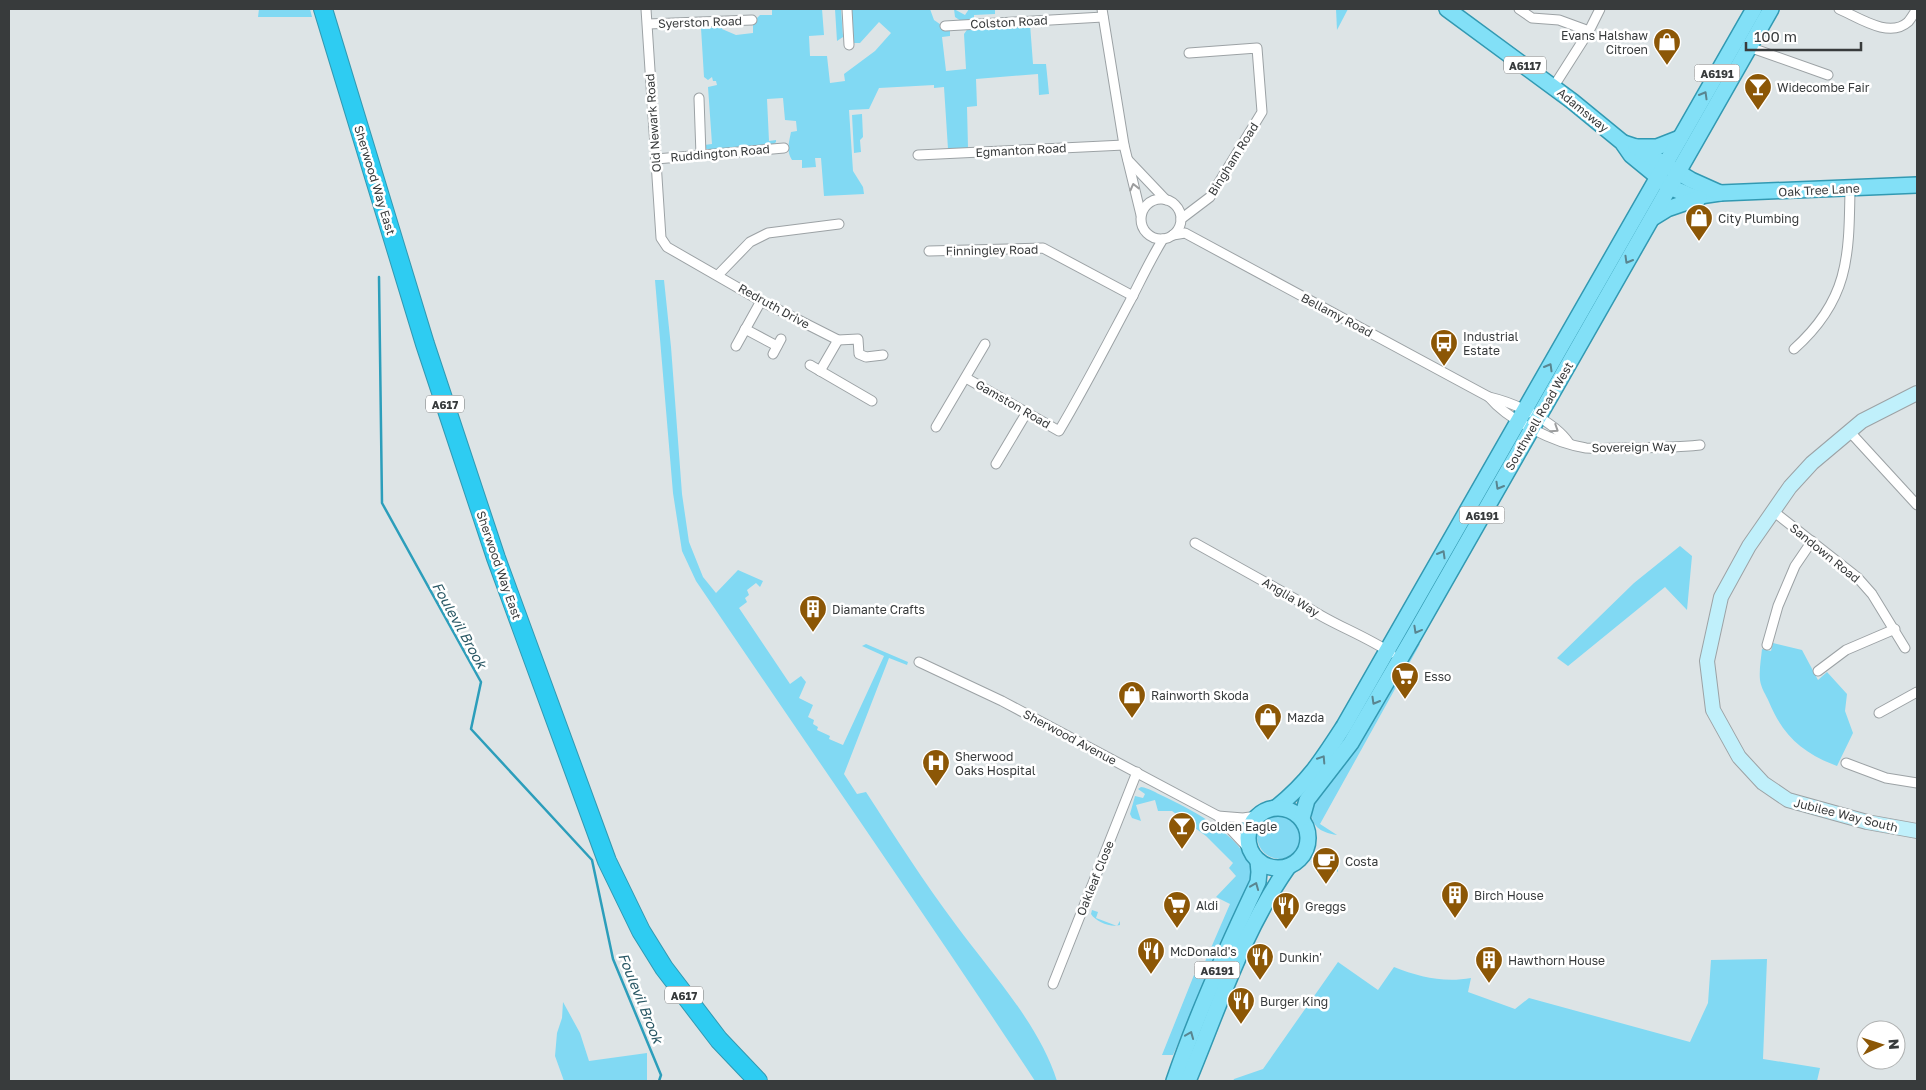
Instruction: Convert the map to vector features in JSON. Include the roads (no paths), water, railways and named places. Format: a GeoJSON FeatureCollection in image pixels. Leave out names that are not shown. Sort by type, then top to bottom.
{"type":"FeatureCollection","features":[{"type":"Feature","properties":{"kind":"highway","name":"Sherwood Way East"},"geometry":{"type":"LineString","coordinates":[[323,9],[425,344],[493,548],[607,861],[641,931],[664,968],[719,1040],[758,1081]]}},
{"type":"Feature","properties":{"kind":"main road","name":"Adamsway"},"geometry":{"type":"LineString","coordinates":[[1447,9],[1554,86],[1629,144],[1631,155],[1668,176]]}},
{"type":"Feature","properties":{"kind":"main road","name":"Southwell Road West"},"geometry":{"type":"LineString","coordinates":[[1277,807],[1294,793],[1314,771],[1393,654],[1535,423],[1653,218],[1680,138],[1754,9]]}},
{"type":"Feature","properties":{"kind":"main road","name":"Southwell Road West"},"geometry":{"type":"LineString","coordinates":[[1302,818],[1307,800],[1351,743],[1393,654],[1521,415],[1614,254],[1716,107],[1771,9]]}},
{"type":"Feature","properties":{"kind":"main road"},"geometry":{"type":"LineString","coordinates":[[1629,144],[1657,147],[1680,138]]}},
{"type":"Feature","properties":{"kind":"main road","name":"Oak Tree Lane"},"geometry":{"type":"LineString","coordinates":[[1668,176],[1720,193]]}},
{"type":"Feature","properties":{"kind":"main road","name":"Oak Tree Lane"},"geometry":{"type":"LineString","coordinates":[[1668,176],[1687,196],[1702,197],[1720,193],[1917,184]]}},
{"type":"Feature","properties":{"kind":"main road"},"geometry":{"type":"LineString","coordinates":[[1653,218],[1668,209],[1702,197]]}},
{"type":"Feature","properties":{"kind":"main road"},"geometry":{"type":"LineString","coordinates":[[1277,807],[1286,808],[1302,818],[1308,833],[1306,849],[1302,857],[1288,866],[1272,867],[1254,855],[1248,832],[1256,816],[1270,808],[1277,807]]}},
{"type":"Feature","properties":{"kind":"main road","name":"A6191"},"geometry":{"type":"LineString","coordinates":[[1174,1081],[1184,1050],[1221,961],[1258,882],[1259,872],[1254,855]]}},
{"type":"Feature","properties":{"kind":"main road","name":"A6191"},"geometry":{"type":"LineString","coordinates":[[1188,1081],[1256,922],[1288,866]]}},
{"type":"Feature","properties":{"kind":"street","name":"Old Newark Road"},"geometry":{"type":"LineString","coordinates":[[646,9],[661,238]]}},
{"type":"Feature","properties":{"kind":"street"},"geometry":{"type":"LineString","coordinates":[[847,9],[849,45]]}},
{"type":"Feature","properties":{"kind":"street"},"geometry":{"type":"LineString","coordinates":[[1519,9],[1532,18],[1559,20],[1589,31]]}},
{"type":"Feature","properties":{"kind":"street"},"geometry":{"type":"LineString","coordinates":[[1554,86],[1589,31],[1600,9]]}},
{"type":"Feature","properties":{"kind":"street"},"geometry":{"type":"LineString","coordinates":[[1840,9],[1881,28],[1897,27],[1908,22],[1917,9]]}},
{"type":"Feature","properties":{"kind":"street"},"geometry":{"type":"LineString","coordinates":[[1102,13],[1124,145],[1141,215],[1141,222],[1144,230],[1149,235],[1163,239]]}},
{"type":"Feature","properties":{"kind":"street","name":"Colston Road"},"geometry":{"type":"LineString","coordinates":[[945,26],[1102,13]]}},
{"type":"Feature","properties":{"kind":"street","name":"Syerston Road"},"geometry":{"type":"LineString","coordinates":[[648,24],[752,20]]}},
{"type":"Feature","properties":{"kind":"street"},"geometry":{"type":"LineString","coordinates":[[1749,47],[1828,75]]}},
{"type":"Feature","properties":{"kind":"street","name":"Bingham Road"},"geometry":{"type":"LineString","coordinates":[[1181,221],[1192,209],[1200,206],[1210,197],[1262,112],[1257,48],[1189,53]]}},
{"type":"Feature","properties":{"kind":"street"},"geometry":{"type":"LineString","coordinates":[[699,98],[701,155]]}},
{"type":"Feature","properties":{"kind":"street","name":"Egmanton Road"},"geometry":{"type":"LineString","coordinates":[[918,156],[1124,145]]}},
{"type":"Feature","properties":{"kind":"street","name":"Ruddington Road"},"geometry":{"type":"LineString","coordinates":[[656,159],[784,148]]}},
{"type":"Feature","properties":{"kind":"street"},"geometry":{"type":"LineString","coordinates":[[1128,160],[1166,200]]}},
{"type":"Feature","properties":{"kind":"street"},"geometry":{"type":"LineString","coordinates":[[1794,349],[1817,325],[1837,294],[1847,257],[1850,188]]}},
{"type":"Feature","properties":{"kind":"street"},"geometry":{"type":"LineString","coordinates":[[1141,215],[1150,202],[1158,199],[1192,209]]}},
{"type":"Feature","properties":{"kind":"street"},"geometry":{"type":"LineString","coordinates":[[1133,296],[1150,259],[1163,239],[1173,235],[1185,234],[1180,213],[1175,204]]}},
{"type":"Feature","properties":{"kind":"street"},"geometry":{"type":"LineString","coordinates":[[1173,235],[1181,221]]}},
{"type":"Feature","properties":{"kind":"street"},"geometry":{"type":"LineString","coordinates":[[718,275],[750,242],[768,233],[839,224]]}},
{"type":"Feature","properties":{"kind":"street","name":"Bellamy Road"},"geometry":{"type":"LineString","coordinates":[[1185,234],[1489,397],[1504,400],[1521,415],[1535,423]]}},
{"type":"Feature","properties":{"kind":"street"},"geometry":{"type":"LineString","coordinates":[[1149,235],[1150,259]]}},
{"type":"Feature","properties":{"kind":"street","name":"Redruth Drive"},"geometry":{"type":"LineString","coordinates":[[661,238],[667,247],[760,301],[838,340],[858,339],[859,354],[866,358],[883,355]]}},
{"type":"Feature","properties":{"kind":"street","name":"Finningley Road"},"geometry":{"type":"LineString","coordinates":[[929,251],[1043,248],[1133,296]]}},
{"type":"Feature","properties":{"kind":"street","name":"Gamston Road"},"geometry":{"type":"LineString","coordinates":[[966,378],[1059,431],[1133,296]]}},
{"type":"Feature","properties":{"kind":"street"},"geometry":{"type":"LineString","coordinates":[[736,346],[760,301]]}},
{"type":"Feature","properties":{"kind":"street"},"geometry":{"type":"LineString","coordinates":[[745,329],[777,346]]}},
{"type":"Feature","properties":{"kind":"street"},"geometry":{"type":"LineString","coordinates":[[820,371],[838,340]]}},
{"type":"Feature","properties":{"kind":"street"},"geometry":{"type":"LineString","coordinates":[[936,427],[985,344]]}},
{"type":"Feature","properties":{"kind":"street"},"geometry":{"type":"LineString","coordinates":[[810,365],[872,401]]}},
{"type":"Feature","properties":{"kind":"street","name":"Jubilee Way South"},"geometry":{"type":"LineString","coordinates":[[1917,393],[1862,421],[1805,470],[1790,487],[1749,546],[1721,597],[1707,661],[1713,710],[1738,757],[1763,783],[1788,800],[1866,822],[1917,831]]}},
{"type":"Feature","properties":{"kind":"street"},"geometry":{"type":"LineString","coordinates":[[996,464],[1027,412]]}},
{"type":"Feature","properties":{"kind":"street","name":"Sovereign Way"},"geometry":{"type":"LineString","coordinates":[[1535,423],[1556,441],[1586,448],[1700,445]]}},
{"type":"Feature","properties":{"kind":"street"},"geometry":{"type":"LineString","coordinates":[[1850,432],[1916,502]]}},
{"type":"Feature","properties":{"kind":"street","name":"Sandown Road"},"geometry":{"type":"LineString","coordinates":[[1773,511],[1857,578],[1872,594],[1906,648]]}},
{"type":"Feature","properties":{"kind":"street"},"geometry":{"type":"LineString","coordinates":[[1767,645],[1778,606],[1788,582],[1795,566],[1812,542]]}},
{"type":"Feature","properties":{"kind":"street","name":"Anglia Way"},"geometry":{"type":"LineString","coordinates":[[1195,543],[1281,591],[1311,611],[1369,638],[1393,654]]}},
{"type":"Feature","properties":{"kind":"street"},"geometry":{"type":"LineString","coordinates":[[1818,670],[1846,650],[1895,629]]}},
{"type":"Feature","properties":{"kind":"street","name":"Sherwood Avenue"},"geometry":{"type":"LineString","coordinates":[[919,662],[1002,701],[1218,816],[1254,855]]}},
{"type":"Feature","properties":{"kind":"street"},"geometry":{"type":"LineString","coordinates":[[1879,713],[1917,692]]}},
{"type":"Feature","properties":{"kind":"street"},"geometry":{"type":"LineString","coordinates":[[1846,763],[1886,778],[1917,783]]}},
{"type":"Feature","properties":{"kind":"street","name":"Oakleaf Close"},"geometry":{"type":"LineString","coordinates":[[1053,984],[1137,772]]}},
{"type":"Feature","properties":{"kind":"street","name":"Sherwood Avenue"},"geometry":{"type":"LineString","coordinates":[[1218,816],[1243,818],[1256,816]]}},
{"type":"Feature","properties":{"kind":"waterway","name":"Foulevil Brook"},"geometry":{"type":"LineString","coordinates":[[379,277],[382,503],[481,682],[471,729],[592,860],[613,959],[661,1075],[659,1081]]}},
{"type":"Feature","properties":{"kind":"place","name":"Evans Halshaw Citroen"},"geometry":{"type":"Point","coordinates":[1667,66]}},
{"type":"Feature","properties":{"kind":"place","name":"Widecombe Fair"},"geometry":{"type":"Point","coordinates":[1758,111]}},
{"type":"Feature","properties":{"kind":"place","name":"City Plumbing"},"geometry":{"type":"Point","coordinates":[1699,242]}},
{"type":"Feature","properties":{"kind":"place","name":"Industrial Estate"},"geometry":{"type":"Point","coordinates":[1444,367]}},
{"type":"Feature","properties":{"kind":"place","name":"Diamante Crafts"},"geometry":{"type":"Point","coordinates":[813,633]}},
{"type":"Feature","properties":{"kind":"place","name":"Esso"},"geometry":{"type":"Point","coordinates":[1405,700]}},
{"type":"Feature","properties":{"kind":"place","name":"Rainworth Skoda"},"geometry":{"type":"Point","coordinates":[1132,719]}},
{"type":"Feature","properties":{"kind":"place","name":"Mazda"},"geometry":{"type":"Point","coordinates":[1268,741]}},
{"type":"Feature","properties":{"kind":"place","name":"Sherwood Oaks Hospital"},"geometry":{"type":"Point","coordinates":[936,787]}},
{"type":"Feature","properties":{"kind":"place","name":"Golden Eagle"},"geometry":{"type":"Point","coordinates":[1182,850]}},
{"type":"Feature","properties":{"kind":"place","name":"Costa"},"geometry":{"type":"Point","coordinates":[1326,885]}},
{"type":"Feature","properties":{"kind":"place","name":"Birch House"},"geometry":{"type":"Point","coordinates":[1455,919]}},
{"type":"Feature","properties":{"kind":"place","name":"Aldi"},"geometry":{"type":"Point","coordinates":[1177,929]}},
{"type":"Feature","properties":{"kind":"place","name":"Greggs"},"geometry":{"type":"Point","coordinates":[1286,930]}},
{"type":"Feature","properties":{"kind":"place","name":"McDonald's"},"geometry":{"type":"Point","coordinates":[1151,975]}},
{"type":"Feature","properties":{"kind":"place","name":"Dunkin'"},"geometry":{"type":"Point","coordinates":[1260,981]}},
{"type":"Feature","properties":{"kind":"place","name":"Hawthorn House"},"geometry":{"type":"Point","coordinates":[1489,984]}},
{"type":"Feature","properties":{"kind":"place","name":"Burger King"},"geometry":{"type":"Point","coordinates":[1241,1025]}}]}
